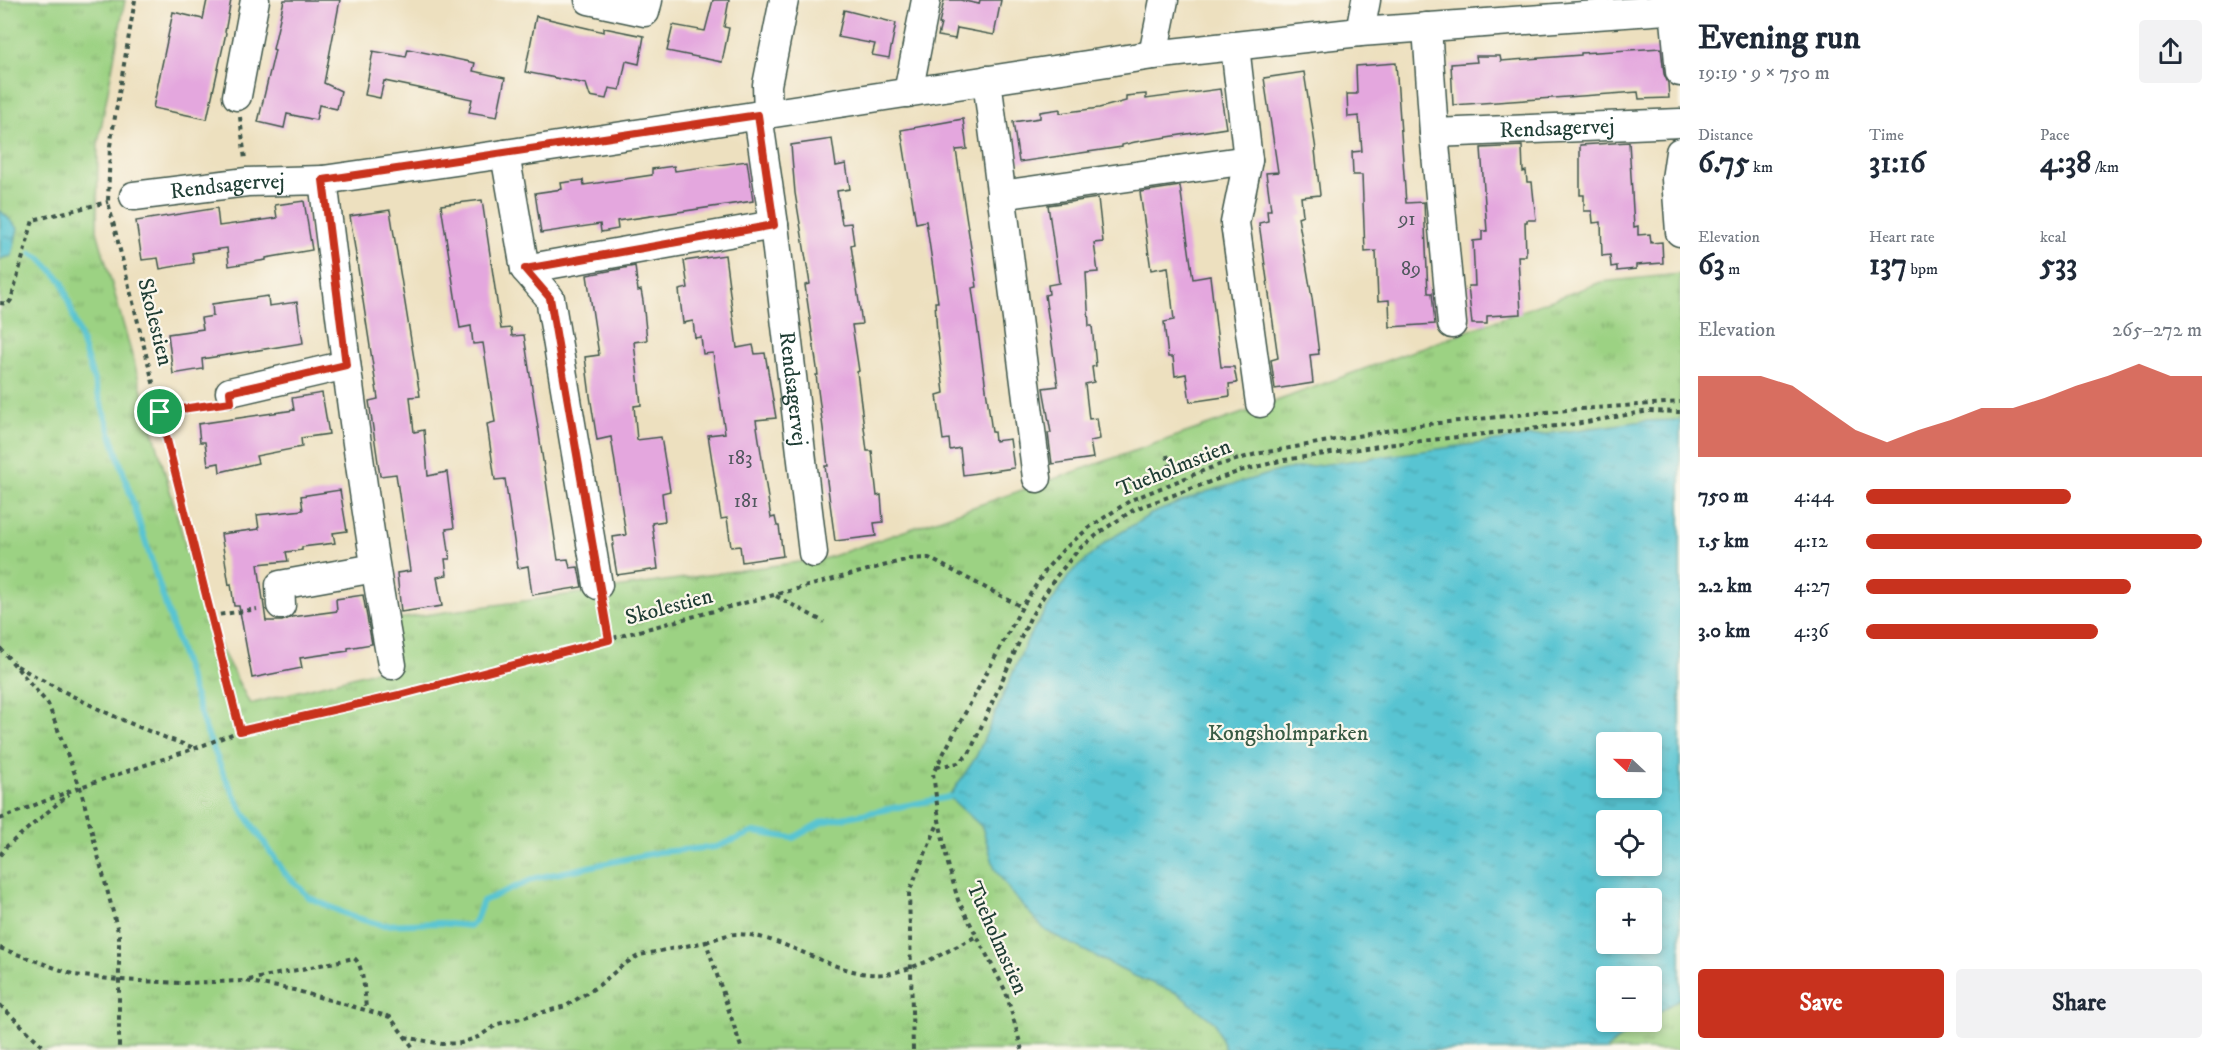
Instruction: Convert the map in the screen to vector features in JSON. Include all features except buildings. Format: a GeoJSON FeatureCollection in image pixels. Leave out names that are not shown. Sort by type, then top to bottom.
{"type":"FeatureCollection","features":[{"type":"Feature","properties":{"kind":"street"},"geometry":{"type":"LineString","coordinates":[[237,96],[255,0]]}},
{"type":"Feature","properties":{"kind":"street"},"geometry":{"type":"LineString","coordinates":[[589,0],[645,12],[648,0]]}},
{"type":"Feature","properties":{"kind":"street"},"geometry":{"type":"LineString","coordinates":[[763,114],[784,0]]}},
{"type":"Feature","properties":{"kind":"street"},"geometry":{"type":"LineString","coordinates":[[908,93],[926,0]]}},
{"type":"Feature","properties":{"kind":"street"},"geometry":{"type":"LineString","coordinates":[[1153,55],[1164,0]]}},
{"type":"Feature","properties":{"kind":"street"},"geometry":{"type":"LineString","coordinates":[[1360,32],[1366,0]]}},
{"type":"Feature","properties":{"kind":"street","name":"Rendsagervej"},"geometry":{"type":"LineString","coordinates":[[121,199],[248,182],[323,180],[1153,55],[1360,32],[1676,6],[1680,72]]}},
{"type":"Feature","properties":{"kind":"street"},"geometry":{"type":"LineString","coordinates":[[1427,27],[1434,133],[1452,324]]}},
{"type":"Feature","properties":{"kind":"street"},"geometry":{"type":"LineString","coordinates":[[1235,46],[1248,160],[1235,223],[1260,403]]}},
{"type":"Feature","properties":{"kind":"street"},"geometry":{"type":"LineString","coordinates":[[987,81],[1036,478]]}},
{"type":"Feature","properties":{"kind":"street","name":"Rendsagervej"},"geometry":{"type":"LineString","coordinates":[[763,114],[814,565]]}},
{"type":"Feature","properties":{"kind":"street","name":"Rendsagervej"},"geometry":{"type":"LineString","coordinates":[[1434,133],[1680,123]]}},
{"type":"Feature","properties":{"kind":"street"},"geometry":{"type":"LineString","coordinates":[[1680,152],[1676,179],[1680,232]]}},
{"type":"Feature","properties":{"kind":"street"},"geometry":{"type":"LineString","coordinates":[[505,154],[525,269],[550,298],[598,585]]}},
{"type":"Feature","properties":{"kind":"street"},"geometry":{"type":"LineString","coordinates":[[1001,195],[1248,160]]}},
{"type":"Feature","properties":{"kind":"street"},"geometry":{"type":"LineString","coordinates":[[323,180],[346,365],[375,568],[392,665]]}},
{"type":"Feature","properties":{"kind":"street"},"geometry":{"type":"LineString","coordinates":[[525,269],[774,225]]}},
{"type":"Feature","properties":{"kind":"street"},"geometry":{"type":"LineString","coordinates":[[230,392],[346,365]]}},
{"type":"Feature","properties":{"kind":"street"},"geometry":{"type":"LineString","coordinates":[[281,605],[280,585],[375,568]]}},
{"type":"Feature","properties":{"kind":"path","name":"Skolestien"},"geometry":{"type":"LineString","coordinates":[[135,0],[110,146],[160,412],[240,731],[399,695],[909,559],[929,558],[1022,607]]}},
{"type":"Feature","properties":{"kind":"path"},"geometry":{"type":"LineString","coordinates":[[237,96],[248,182]]}},
{"type":"Feature","properties":{"kind":"path"},"geometry":{"type":"LineString","coordinates":[[0,303],[8,304],[11,300],[33,220],[121,199]]}},
{"type":"Feature","properties":{"kind":"path"},"geometry":{"type":"LineString","coordinates":[[160,412],[231,402],[230,392]]}},
{"type":"Feature","properties":{"kind":"path","name":"Tueholmstien"},"geometry":{"type":"LineString","coordinates":[[1021,1050],[1005,992],[958,900],[939,820],[933,773],[1022,607],[1047,568],[1090,527],[1131,500],[1174,481],[1256,454],[1419,425],[1567,410],[1680,402]]}},
{"type":"Feature","properties":{"kind":"path"},"geometry":{"type":"LineString","coordinates":[[936,767],[958,764],[969,754],[1030,618],[1055,578],[1079,549],[1135,509],[1240,471],[1284,460],[1386,445],[1575,424],[1649,411],[1680,412]]}},
{"type":"Feature","properties":{"kind":"path"},"geometry":{"type":"LineString","coordinates":[[1167,455],[1174,481]]}},
{"type":"Feature","properties":{"kind":"path"},"geometry":{"type":"LineString","coordinates":[[814,565],[817,584]]}},
{"type":"Feature","properties":{"kind":"path"},"geometry":{"type":"LineString","coordinates":[[598,585],[609,640]]}},
{"type":"Feature","properties":{"kind":"path"},"geometry":{"type":"LineString","coordinates":[[776,596],[824,622]]}},
{"type":"Feature","properties":{"kind":"path"},"geometry":{"type":"LineString","coordinates":[[211,616],[281,605]]}},
{"type":"Feature","properties":{"kind":"path"},"geometry":{"type":"LineString","coordinates":[[0,648],[48,704],[80,787],[119,935],[119,1050]]}},
{"type":"Feature","properties":{"kind":"path"},"geometry":{"type":"LineString","coordinates":[[14,664],[122,721],[151,734],[198,748]]}},
{"type":"Feature","properties":{"kind":"path"},"geometry":{"type":"LineString","coordinates":[[0,819],[80,787],[198,748],[240,731]]}},
{"type":"Feature","properties":{"kind":"path"},"geometry":{"type":"LineString","coordinates":[[0,855],[7,846],[65,796],[80,787]]}},
{"type":"Feature","properties":{"kind":"path"},"geometry":{"type":"LineString","coordinates":[[913,1050],[909,892],[939,820]]}},
{"type":"Feature","properties":{"kind":"path"},"geometry":{"type":"LineString","coordinates":[[405,1036],[442,1044],[460,1043],[478,1037],[498,1024],[566,1006],[598,986],[640,954],[736,934],[770,940],[828,964],[870,974],[912,969],[977,936]]}},
{"type":"Feature","properties":{"kind":"path"},"geometry":{"type":"LineString","coordinates":[[706,942],[742,1050]]}},
{"type":"Feature","properties":{"kind":"path"},"geometry":{"type":"LineString","coordinates":[[0,948],[75,975],[119,980],[182,982],[245,981],[354,958],[361,972],[366,1010]]}},
{"type":"Feature","properties":{"kind":"path"},"geometry":{"type":"LineString","coordinates":[[245,981],[294,990],[390,1017],[415,1050]]}},
{"type":"Feature","properties":{"kind":"path"},"geometry":{"type":"LineString","coordinates":[[0,1005],[46,1050]]}},
{"type":"Feature","properties":{"kind":"green space","name":"Kongsholmparken"},"geometry":{"type":"Polygon","coordinates":[[[0,0],[125,0],[98,144],[97,231],[207,622],[250,704],[379,670],[390,620],[827,558],[1263,406],[1601,282],[1680,274],[1680,1050],[0,1050],[0,0]]]}},
{"type":"Feature","properties":{"kind":"water"},"geometry":{"type":"Polygon","coordinates":[[[0,210],[18,228],[12,256],[0,259],[0,210]]]}},
{"type":"Feature","properties":{"kind":"water"},"geometry":{"type":"Polygon","coordinates":[[[1680,420],[1680,998],[1662,1010],[1662,966],[1596,966],[1596,1032],[1630,1032],[1606,1050],[1225,1050],[1215,1023],[1177,993],[1132,975],[1046,931],[1013,895],[995,869],[982,827],[949,797],[976,757],[1029,636],[1070,574],[1107,541],[1151,514],[1206,492],[1283,470],[1644,421],[1680,420]]]}},
{"type":"Feature","properties":{"kind":"waterway"},"geometry":{"type":"LineString","coordinates":[[31,253],[41,259],[62,281],[205,728],[224,775],[241,808],[284,872],[310,898],[353,917],[382,925],[439,923],[471,926],[483,901],[536,878],[659,852],[716,847],[754,832],[793,838],[822,822],[949,797]]}},
{"type":"Feature","properties":{"kind":"route"},"geometry":{"type":"LineString","coordinates":[[758,115],[774,225],[525,269],[550,298],[609,640],[399,695],[240,731],[160,412],[231,402],[230,392],[346,365],[323,180],[758,115]]}}]}
